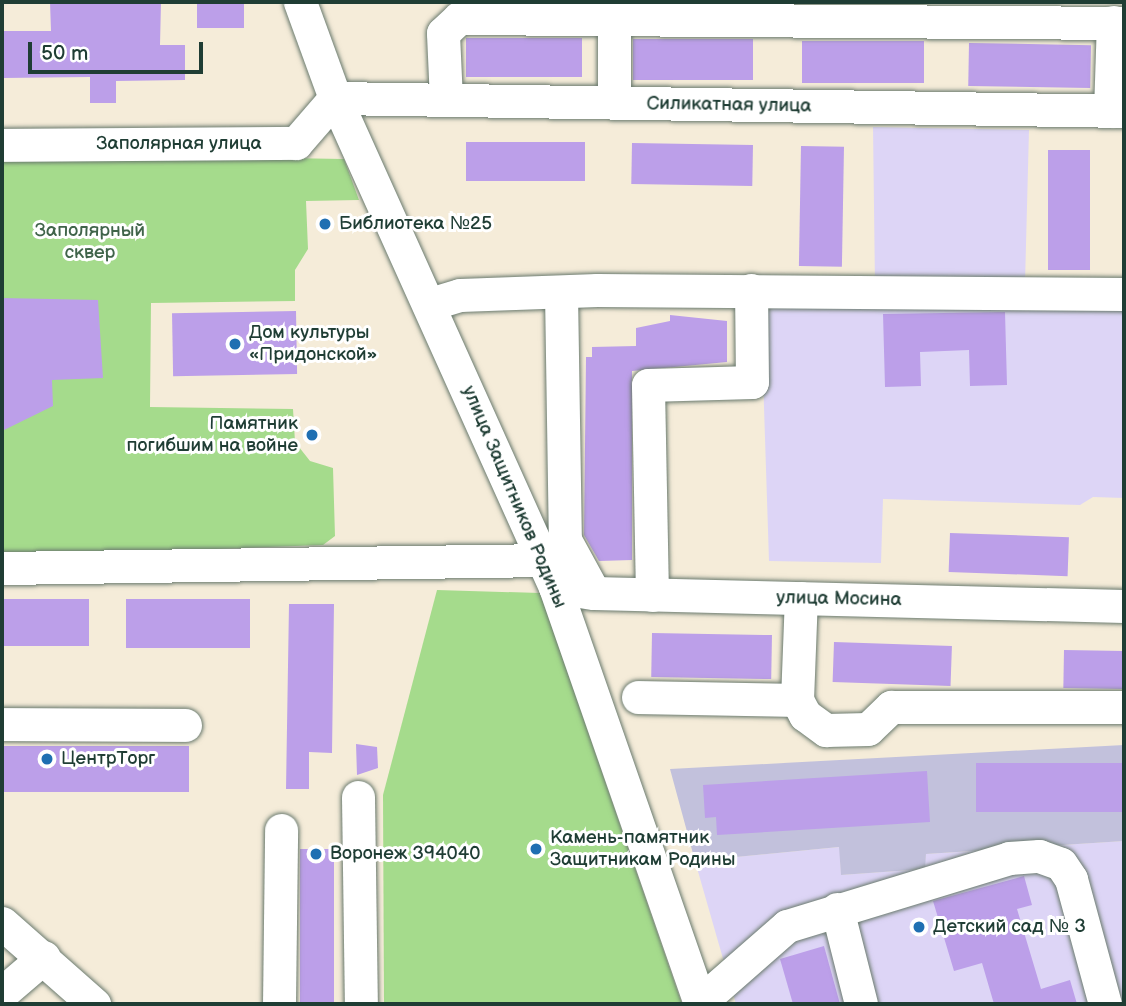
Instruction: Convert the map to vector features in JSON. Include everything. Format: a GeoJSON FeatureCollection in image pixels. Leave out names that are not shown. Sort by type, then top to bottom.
{"type":"FeatureCollection","features":[{"type":"Feature","properties":{"kind":"street","name":"улица Защитников Родины"},"geometry":{"type":"LineString","coordinates":[[300,2],[335,98],[550,574],[700,1004]]}},
{"type":"Feature","properties":{"kind":"street"},"geometry":{"type":"LineString","coordinates":[[446,100],[443,33],[459,18],[614,19],[920,9],[1119,23],[1117,111]]}},
{"type":"Feature","properties":{"kind":"street"},"geometry":{"type":"LineString","coordinates":[[614,19],[614,103]]}},
{"type":"Feature","properties":{"kind":"street","name":"Силикатная улица"},"geometry":{"type":"LineString","coordinates":[[335,98],[1117,111]]}},
{"type":"Feature","properties":{"kind":"street","name":"Заполярная улица"},"geometry":{"type":"LineString","coordinates":[[2,145],[296,144],[335,98]]}},
{"type":"Feature","properties":{"kind":"street"},"geometry":{"type":"LineString","coordinates":[[430,304],[460,295],[561,292],[751,290],[1124,294]]}},
{"type":"Feature","properties":{"kind":"street"},"geometry":{"type":"LineString","coordinates":[[652,595],[648,386],[752,382],[751,290]]}},
{"type":"Feature","properties":{"kind":"street"},"geometry":{"type":"LineString","coordinates":[[561,292],[565,540],[594,593]]}},
{"type":"Feature","properties":{"kind":"street","name":"улица Мосина"},"geometry":{"type":"LineString","coordinates":[[2,568],[550,574],[594,593],[1124,606]]}},
{"type":"Feature","properties":{"kind":"street"},"geometry":{"type":"LineString","coordinates":[[801,598],[797,699],[805,715],[826,730],[869,729],[891,707],[1124,707]]}},
{"type":"Feature","properties":{"kind":"street"},"geometry":{"type":"LineString","coordinates":[[638,696],[797,699]]}},
{"type":"Feature","properties":{"kind":"street"},"geometry":{"type":"LineString","coordinates":[[2,724],[185,725]]}},
{"type":"Feature","properties":{"kind":"street"},"geometry":{"type":"LineString","coordinates":[[359,797],[361,1004]]}},
{"type":"Feature","properties":{"kind":"street"},"geometry":{"type":"LineString","coordinates":[[279,1004],[281,830]]}},
{"type":"Feature","properties":{"kind":"street"},"geometry":{"type":"LineString","coordinates":[[700,1004],[787,926],[1009,858],[1039,856],[1060,864],[1070,879],[1105,1004]]}},
{"type":"Feature","properties":{"kind":"street"},"geometry":{"type":"LineString","coordinates":[[837,909],[861,1004]]}},
{"type":"Feature","properties":{"kind":"street"},"geometry":{"type":"LineString","coordinates":[[2,923],[44,957],[94,1004]]}},
{"type":"Feature","properties":{"kind":"street"},"geometry":{"type":"LineString","coordinates":[[2,993],[44,957]]}},
{"type":"Feature","properties":{"kind":"shaded area"},"geometry":{"type":"Polygon","coordinates":[[[873,127],[1029,130],[1025,283],[1124,282],[1124,498],[1093,497],[1080,505],[883,499],[881,563],[769,561],[760,284],[875,286],[873,127]]]}},
{"type":"Feature","properties":{"kind":"shaded area"},"geometry":{"type":"Polygon","coordinates":[[[1124,745],[1124,841],[926,854],[925,869],[841,875],[839,847],[695,861],[670,769],[1124,745]]]}},
{"type":"Feature","properties":{"kind":"shaded area","name":"Детский сад № 3"},"geometry":{"type":"Polygon","coordinates":[[[1124,841],[1124,1004],[736,1004],[695,861],[840,847],[841,875],[924,869],[926,854],[1124,841]]]}},
{"type":"Feature","properties":{"kind":"green space","name":"Заполярный сквер"},"geometry":{"type":"Polygon","coordinates":[[[2,153],[344,159],[359,200],[306,201],[308,249],[295,270],[295,301],[151,303],[150,407],[293,409],[295,442],[310,461],[333,468],[335,536],[323,545],[2,557],[2,153]]]}},
{"type":"Feature","properties":{"kind":"green space"},"geometry":{"type":"Polygon","coordinates":[[[437,590],[540,593],[682,1004],[384,1004],[383,795],[437,590]]]}},
{"type":"Feature","properties":{"kind":"building"},"geometry":{"type":"Polygon","coordinates":[[[50,2],[161,2],[160,45],[185,45],[185,80],[116,81],[116,103],[90,103],[90,77],[3,78],[3,31],[51,31],[50,2]]]}},
{"type":"Feature","properties":{"kind":"building"},"geometry":{"type":"Polygon","coordinates":[[[197,2],[244,2],[244,28],[197,28],[197,2]]]}},
{"type":"Feature","properties":{"kind":"building"},"geometry":{"type":"Polygon","coordinates":[[[466,38],[582,38],[582,77],[466,77],[466,38]]]}},
{"type":"Feature","properties":{"kind":"building"},"geometry":{"type":"Polygon","coordinates":[[[633,39],[753,39],[753,80],[633,80],[633,39]]]}},
{"type":"Feature","properties":{"kind":"building"},"geometry":{"type":"Polygon","coordinates":[[[802,41],[924,41],[924,83],[802,83],[802,41]]]}},
{"type":"Feature","properties":{"kind":"building"},"geometry":{"type":"Polygon","coordinates":[[[969,43],[1091,45],[1090,88],[968,86],[969,43]]]}},
{"type":"Feature","properties":{"kind":"building"},"geometry":{"type":"Polygon","coordinates":[[[466,142],[585,142],[585,181],[466,181],[466,142]]]}},
{"type":"Feature","properties":{"kind":"building"},"geometry":{"type":"Polygon","coordinates":[[[632,143],[753,145],[752,186],[631,184],[632,143]]]}},
{"type":"Feature","properties":{"kind":"building"},"geometry":{"type":"Polygon","coordinates":[[[801,146],[844,147],[842,267],[799,266],[801,146]]]}},
{"type":"Feature","properties":{"kind":"building"},"geometry":{"type":"Polygon","coordinates":[[[1048,150],[1090,150],[1090,270],[1048,270],[1048,150]]]}},
{"type":"Feature","properties":{"kind":"building"},"geometry":{"type":"Polygon","coordinates":[[[2,298],[98,300],[103,378],[52,380],[53,406],[2,431],[2,298]]]}},
{"type":"Feature","properties":{"kind":"building","name":"Дом культуры «Придонской»"},"geometry":{"type":"Polygon","coordinates":[[[296,311],[297,374],[173,376],[172,313],[296,311]]]}},
{"type":"Feature","properties":{"kind":"building"},"geometry":{"type":"Polygon","coordinates":[[[1005,312],[1007,385],[970,386],[969,350],[920,352],[921,386],[885,387],[883,314],[1005,312]]]}},
{"type":"Feature","properties":{"kind":"building"},"geometry":{"type":"Polygon","coordinates":[[[670,315],[727,321],[727,362],[632,371],[632,560],[599,561],[584,535],[586,357],[592,357],[592,347],[636,346],[636,328],[670,321],[670,315]]]}},
{"type":"Feature","properties":{"kind":"building"},"geometry":{"type":"Polygon","coordinates":[[[950,533],[1069,537],[1068,576],[949,572],[950,533]]]}},
{"type":"Feature","properties":{"kind":"building"},"geometry":{"type":"Polygon","coordinates":[[[2,599],[89,599],[89,646],[2,646],[2,599]]]}},
{"type":"Feature","properties":{"kind":"building"},"geometry":{"type":"Polygon","coordinates":[[[126,599],[250,599],[250,648],[126,648],[126,599]]]}},
{"type":"Feature","properties":{"kind":"building"},"geometry":{"type":"Polygon","coordinates":[[[289,604],[334,604],[332,753],[309,752],[309,789],[286,789],[289,604]]]}},
{"type":"Feature","properties":{"kind":"building"},"geometry":{"type":"Polygon","coordinates":[[[652,633],[772,635],[771,679],[651,677],[652,633]]]}},
{"type":"Feature","properties":{"kind":"building"},"geometry":{"type":"Polygon","coordinates":[[[834,642],[952,646],[951,686],[833,682],[834,642]]]}},
{"type":"Feature","properties":{"kind":"building"},"geometry":{"type":"Polygon","coordinates":[[[1064,650],[1124,651],[1123,689],[1063,688],[1064,650]]]}},
{"type":"Feature","properties":{"kind":"building"},"geometry":{"type":"Polygon","coordinates":[[[356,744],[377,747],[378,768],[357,775],[356,744]]]}},
{"type":"Feature","properties":{"kind":"building"},"geometry":{"type":"Polygon","coordinates":[[[2,746],[189,746],[189,792],[2,792],[2,746]]]}},
{"type":"Feature","properties":{"kind":"building"},"geometry":{"type":"Polygon","coordinates":[[[976,763],[1124,763],[1124,812],[976,812],[976,763]]]}},
{"type":"Feature","properties":{"kind":"building"},"geometry":{"type":"Polygon","coordinates":[[[927,771],[930,822],[717,835],[716,817],[705,818],[703,785],[927,771]]]}},
{"type":"Feature","properties":{"kind":"building"},"geometry":{"type":"Polygon","coordinates":[[[300,849],[334,849],[334,1004],[300,1004],[300,849]]]}},
{"type":"Feature","properties":{"kind":"building"},"geometry":{"type":"Polygon","coordinates":[[[1024,876],[1032,905],[1017,909],[1041,989],[1070,980],[1077,1004],[994,1004],[982,963],[954,971],[933,901],[1024,876]]]}},
{"type":"Feature","properties":{"kind":"building"},"geometry":{"type":"Polygon","coordinates":[[[824,946],[840,1004],[793,1004],[780,959],[824,946]]]}},
{"type":"Feature","properties":{"kind":"place","name":"Библиотека №25"},"geometry":{"type":"Point","coordinates":[325,224]}},
{"type":"Feature","properties":{"kind":"place","name":"Дом культуры «Придонской»"},"geometry":{"type":"Point","coordinates":[235,344]}},
{"type":"Feature","properties":{"kind":"place","name":"Памятник погибшим на войне"},"geometry":{"type":"Point","coordinates":[312,435]}},
{"type":"Feature","properties":{"kind":"place","name":"ЦентрТорг"},"geometry":{"type":"Point","coordinates":[47,759]}},
{"type":"Feature","properties":{"kind":"place","name":"Камень-памятник Защитникам Родины"},"geometry":{"type":"Point","coordinates":[536,849]}},
{"type":"Feature","properties":{"kind":"place","name":"Воронеж 394040"},"geometry":{"type":"Point","coordinates":[316,854]}},
{"type":"Feature","properties":{"kind":"place","name":"Детский сад № 3"},"geometry":{"type":"Point","coordinates":[919,927]}}]}
